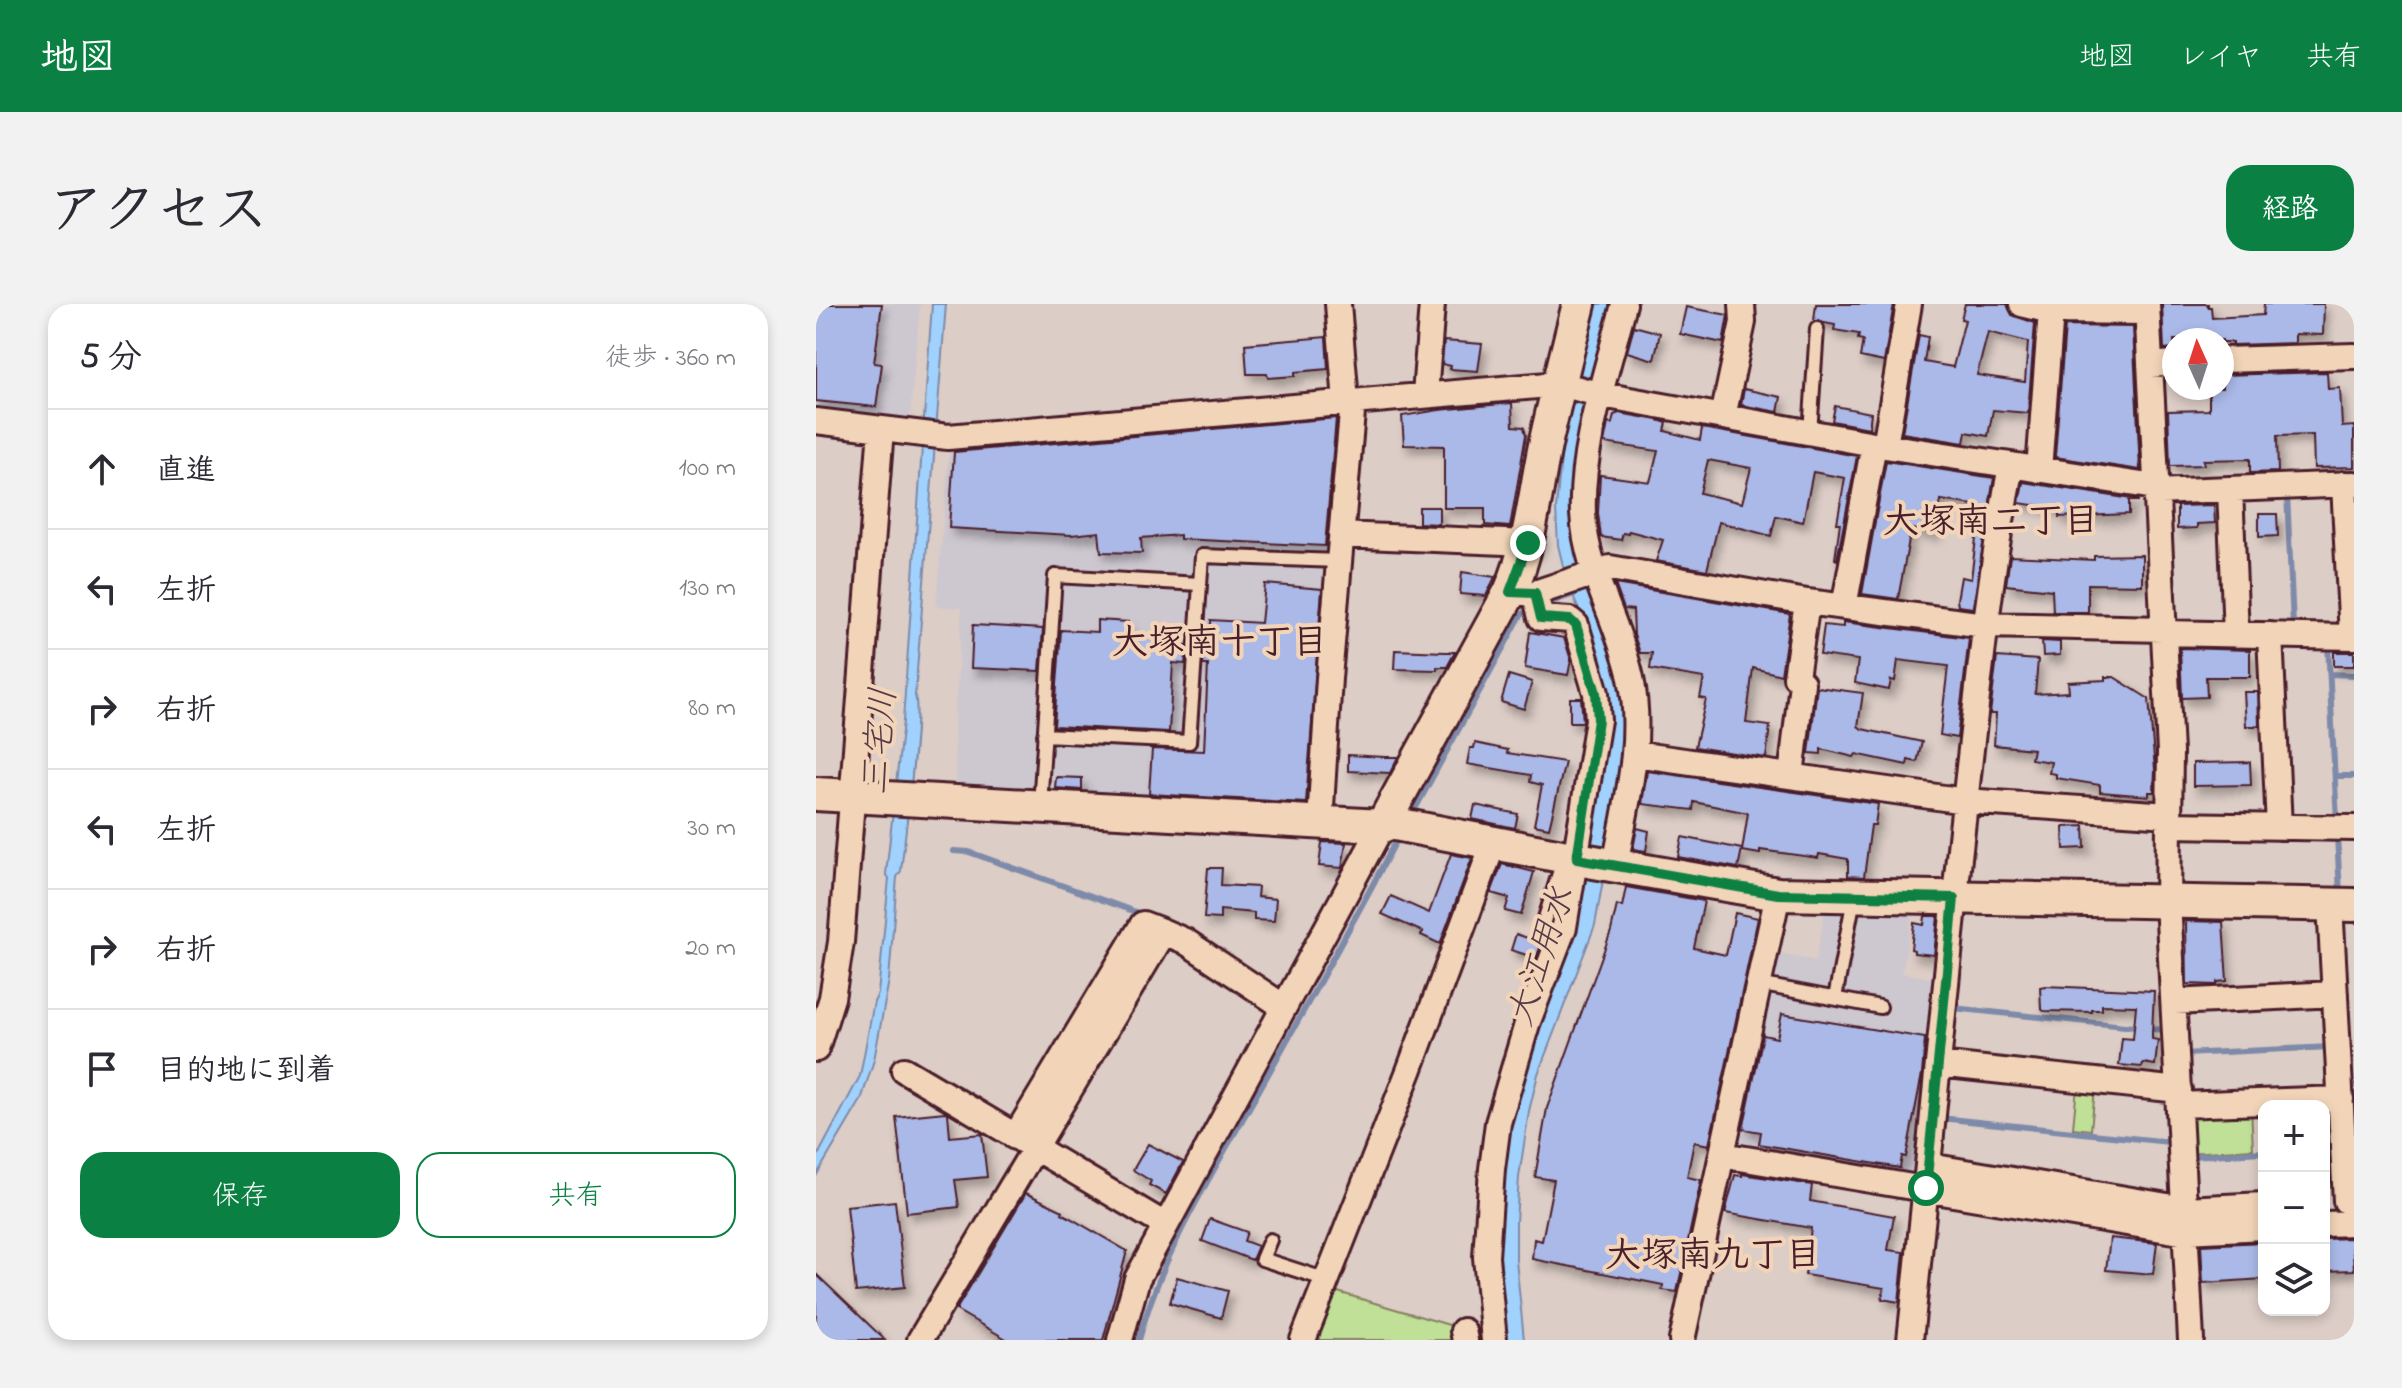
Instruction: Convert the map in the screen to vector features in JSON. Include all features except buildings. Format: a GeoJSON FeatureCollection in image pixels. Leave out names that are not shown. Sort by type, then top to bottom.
{"type":"FeatureCollection","features":[{"type":"Feature","properties":{"kind":"street"},"geometry":{"type":"LineString","coordinates":[[1320,823],[1349,402],[1338,304]]}},
{"type":"Feature","properties":{"kind":"street"},"geometry":{"type":"LineString","coordinates":[[1425,395],[1432,304]]}},
{"type":"Feature","properties":{"kind":"street"},"geometry":{"type":"LineString","coordinates":[[1579,304],[1547,437],[1528,543],[1530,599],[1541,618],[1570,620],[1576,625],[1596,693],[1590,861]]}},
{"type":"Feature","properties":{"kind":"street"},"geometry":{"type":"LineString","coordinates":[[1494,1340],[1486,1257],[1490,1181],[1498,1123],[1518,1051],[1564,927],[1635,754],[1637,727],[1630,675],[1594,573],[1583,512],[1587,464],[1624,304]]}},
{"type":"Feature","properties":{"kind":"street"},"geometry":{"type":"LineString","coordinates":[[1723,417],[1743,322],[1740,314],[1742,304]]}},
{"type":"Feature","properties":{"kind":"street"},"geometry":{"type":"LineString","coordinates":[[1844,607],[1909,304]]}},
{"type":"Feature","properties":{"kind":"street"},"geometry":{"type":"LineString","coordinates":[[2022,304],[2051,311],[2147,308],[2162,364],[2155,490],[2170,752],[2168,901],[2191,1340]]}},
{"type":"Feature","properties":{"kind":"street"},"geometry":{"type":"LineString","coordinates":[[2039,470],[2051,311]]}},
{"type":"Feature","properties":{"kind":"street"},"geometry":{"type":"LineString","coordinates":[[2234,360],[2354,356]]}},
{"type":"Feature","properties":{"kind":"street"},"geometry":{"type":"LineString","coordinates":[[816,421],[943,436],[1560,384],[1601,395],[1810,433],[2155,490],[2349,484],[2353,637],[1985,625],[1807,602],[1610,568],[1530,599],[1383,824],[1137,1279],[1120,1340]]}},
{"type":"Feature","properties":{"kind":"street"},"geometry":{"type":"LineString","coordinates":[[816,1049],[832,998],[865,795],[881,429]]}},
{"type":"Feature","properties":{"kind":"street"},"geometry":{"type":"LineString","coordinates":[[1910,1340],[1985,625],[1993,556],[2011,466]]}},
{"type":"Feature","properties":{"kind":"street"},"geometry":{"type":"LineString","coordinates":[[2230,489],[2236,635]]}},
{"type":"Feature","properties":{"kind":"street"},"geometry":{"type":"LineString","coordinates":[[1341,535],[1528,543]]}},
{"type":"Feature","properties":{"kind":"street"},"geometry":{"type":"LineString","coordinates":[[1791,776],[1802,683],[1796,677],[1807,602]]}},
{"type":"Feature","properties":{"kind":"street"},"geometry":{"type":"LineString","coordinates":[[2270,635],[2279,827]]}},
{"type":"Feature","properties":{"kind":"street"},"geometry":{"type":"LineString","coordinates":[[1635,754],[1965,801],[2169,820],[2354,828]]}},
{"type":"Feature","properties":{"kind":"street"},"geometry":{"type":"LineString","coordinates":[[816,794],[1383,824],[1778,894],[2342,904],[2335,994],[2345,1206]]}},
{"type":"Feature","properties":{"kind":"street"},"geometry":{"type":"LineString","coordinates":[[1303,1340],[1409,1071],[1494,842]]}},
{"type":"Feature","properties":{"kind":"street"},"geometry":{"type":"LineString","coordinates":[[1682,1340],[1778,894]]}},
{"type":"Feature","properties":{"kind":"street"},"geometry":{"type":"LineString","coordinates":[[920,1340],[1025,1143],[1164,932],[1185,941],[1284,1007]]}},
{"type":"Feature","properties":{"kind":"street"},"geometry":{"type":"LineString","coordinates":[[2174,1002],[2335,994]]}},
{"type":"Feature","properties":{"kind":"street"},"geometry":{"type":"LineString","coordinates":[[1938,1064],[2179,1097],[2341,1099]]}},
{"type":"Feature","properties":{"kind":"street"},"geometry":{"type":"LineString","coordinates":[[904,1070],[1165,1225]]}},
{"type":"Feature","properties":{"kind":"street"},"geometry":{"type":"LineString","coordinates":[[1722,1155],[1928,1177],[2186,1225],[2258,1227]]}},
{"type":"Feature","properties":{"kind":"street"},"geometry":{"type":"LineString","coordinates":[[2186,1225],[2258,1207]]}},
{"type":"Feature","properties":{"kind":"lane"},"geometry":{"type":"LineString","coordinates":[[1810,433],[1817,329]]}},
{"type":"Feature","properties":{"kind":"lane"},"geometry":{"type":"LineString","coordinates":[[1044,735],[1189,742],[1202,556],[1339,561]]}},
{"type":"Feature","properties":{"kind":"lane"},"geometry":{"type":"LineString","coordinates":[[1040,806],[1055,576],[1200,584]]}},
{"type":"Feature","properties":{"kind":"lane"},"geometry":{"type":"LineString","coordinates":[[1540,934],[1590,861]]}},
{"type":"Feature","properties":{"kind":"lane"},"geometry":{"type":"LineString","coordinates":[[1835,998],[1854,895]]}},
{"type":"Feature","properties":{"kind":"lane"},"geometry":{"type":"LineString","coordinates":[[1758,984],[1880,1007]]}},
{"type":"Feature","properties":{"kind":"lane"},"geometry":{"type":"LineString","coordinates":[[1270,1240],[1262,1259],[1327,1280]]}},
{"type":"Feature","properties":{"kind":"shaded area"},"geometry":{"type":"Polygon","coordinates":[[[816,304],[920,304],[909,425],[816,412],[816,304]]]}},
{"type":"Feature","properties":{"kind":"shaded area"},"geometry":{"type":"Polygon","coordinates":[[[1341,412],[1311,810],[957,793],[954,728],[962,608],[936,606],[950,444],[1341,412]]]}},
{"type":"Feature","properties":{"kind":"shaded area"},"geometry":{"type":"Polygon","coordinates":[[[1826,905],[1913,907],[1902,973],[1937,979],[1916,1175],[1733,1143],[1773,953],[1816,961],[1826,905]]]}},
{"type":"Feature","properties":{"kind":"green space"},"geometry":{"type":"Polygon","coordinates":[[[2077,1087],[2095,1089],[2091,1130],[2073,1128],[2077,1087]]]}},
{"type":"Feature","properties":{"kind":"green space"},"geometry":{"type":"Polygon","coordinates":[[[2251,1106],[2253,1149],[2188,1153],[2190,1109],[2251,1106]]]}},
{"type":"Feature","properties":{"kind":"green space"},"geometry":{"type":"Polygon","coordinates":[[[1331,1290],[1456,1327],[1458,1340],[1318,1340],[1313,1338],[1331,1290]]]}},
{"type":"Feature","properties":{"kind":"water"},"geometry":{"type":"Polygon","coordinates":[[[932,304],[946,304],[915,696],[914,751],[901,871],[897,877],[889,980],[874,1060],[861,1100],[816,1176],[816,1159],[860,1076],[878,994],[889,878],[886,874],[903,721],[932,304]]]}},
{"type":"Feature","properties":{"kind":"water"},"geometry":{"type":"Polygon","coordinates":[[[1597,304],[1611,304],[1578,434],[1570,513],[1583,578],[1619,682],[1623,716],[1622,752],[1609,860],[1595,925],[1538,1074],[1529,1111],[1516,1222],[1516,1260],[1524,1340],[1499,1340],[1492,1277],[1502,1127],[1570,929],[1593,648],[1565,574],[1558,545],[1556,509],[1564,426],[1597,304]]]}},
{"type":"Feature","properties":{"kind":"waterway"},"geometry":{"type":"LineString","coordinates":[[2287,493],[2293,626]]}},
{"type":"Feature","properties":{"kind":"waterway","name":"大江用水"},"geometry":{"type":"LineString","coordinates":[[1543,605],[1577,593]]}},
{"type":"Feature","properties":{"kind":"waterway","name":"大江用水"},"geometry":{"type":"LineString","coordinates":[[1415,809],[1521,615],[1533,609]]}},
{"type":"Feature","properties":{"kind":"waterway"},"geometry":{"type":"LineString","coordinates":[[2328,644],[2337,822]]}},
{"type":"Feature","properties":{"kind":"waterway"},"geometry":{"type":"LineString","coordinates":[[2330,674],[2354,675]]}},
{"type":"Feature","properties":{"kind":"waterway"},"geometry":{"type":"LineString","coordinates":[[2335,776],[2354,776]]}},
{"type":"Feature","properties":{"kind":"waterway"},"geometry":{"type":"LineString","coordinates":[[2337,834],[2340,895]]}},
{"type":"Feature","properties":{"kind":"waterway","name":"大江用水"},"geometry":{"type":"LineString","coordinates":[[1139,1340],[1159,1281],[1184,1224],[1398,837]]}},
{"type":"Feature","properties":{"kind":"waterway"},"geometry":{"type":"LineString","coordinates":[[954,851],[969,852],[1144,915]]}},
{"type":"Feature","properties":{"kind":"waterway"},"geometry":{"type":"LineString","coordinates":[[1953,1008],[2163,1030]]}},
{"type":"Feature","properties":{"kind":"waterway"},"geometry":{"type":"LineString","coordinates":[[2183,1054],[2331,1047]]}},
{"type":"Feature","properties":{"kind":"waterway"},"geometry":{"type":"LineString","coordinates":[[1940,1118],[2169,1142]]}},
{"type":"Feature","properties":{"kind":"waterway"},"geometry":{"type":"LineString","coordinates":[[2190,1156],[2258,1152]]}},
{"type":"Feature","properties":{"kind":"waterway"},"geometry":{"type":"LineString","coordinates":[[1477,1335],[1477,1340]]}},
{"type":"Feature","properties":{"kind":"district","name":"大塚南二丁目"},"geometry":{"type":"Point","coordinates":[1991,519]}},
{"type":"Feature","properties":{"kind":"district","name":"大塚南十丁目"},"geometry":{"type":"Point","coordinates":[1220,640]}},
{"type":"Feature","properties":{"kind":"district","name":"大塚南九丁目"},"geometry":{"type":"Point","coordinates":[1713,1253]}},
{"type":"Feature","properties":{"kind":"route"},"geometry":{"type":"LineString","coordinates":[[1528,543],[1510,592],[1535,593],[1541,618],[1570,620],[1576,625],[1596,693],[1596,743],[1577,859],[1778,894],[1954,898],[1926,1188]]}},
{"type":"Feature","properties":{"kind":"water label","name":"三宅川"},"geometry":{"type":"Point","coordinates":[877,741]}}]}
